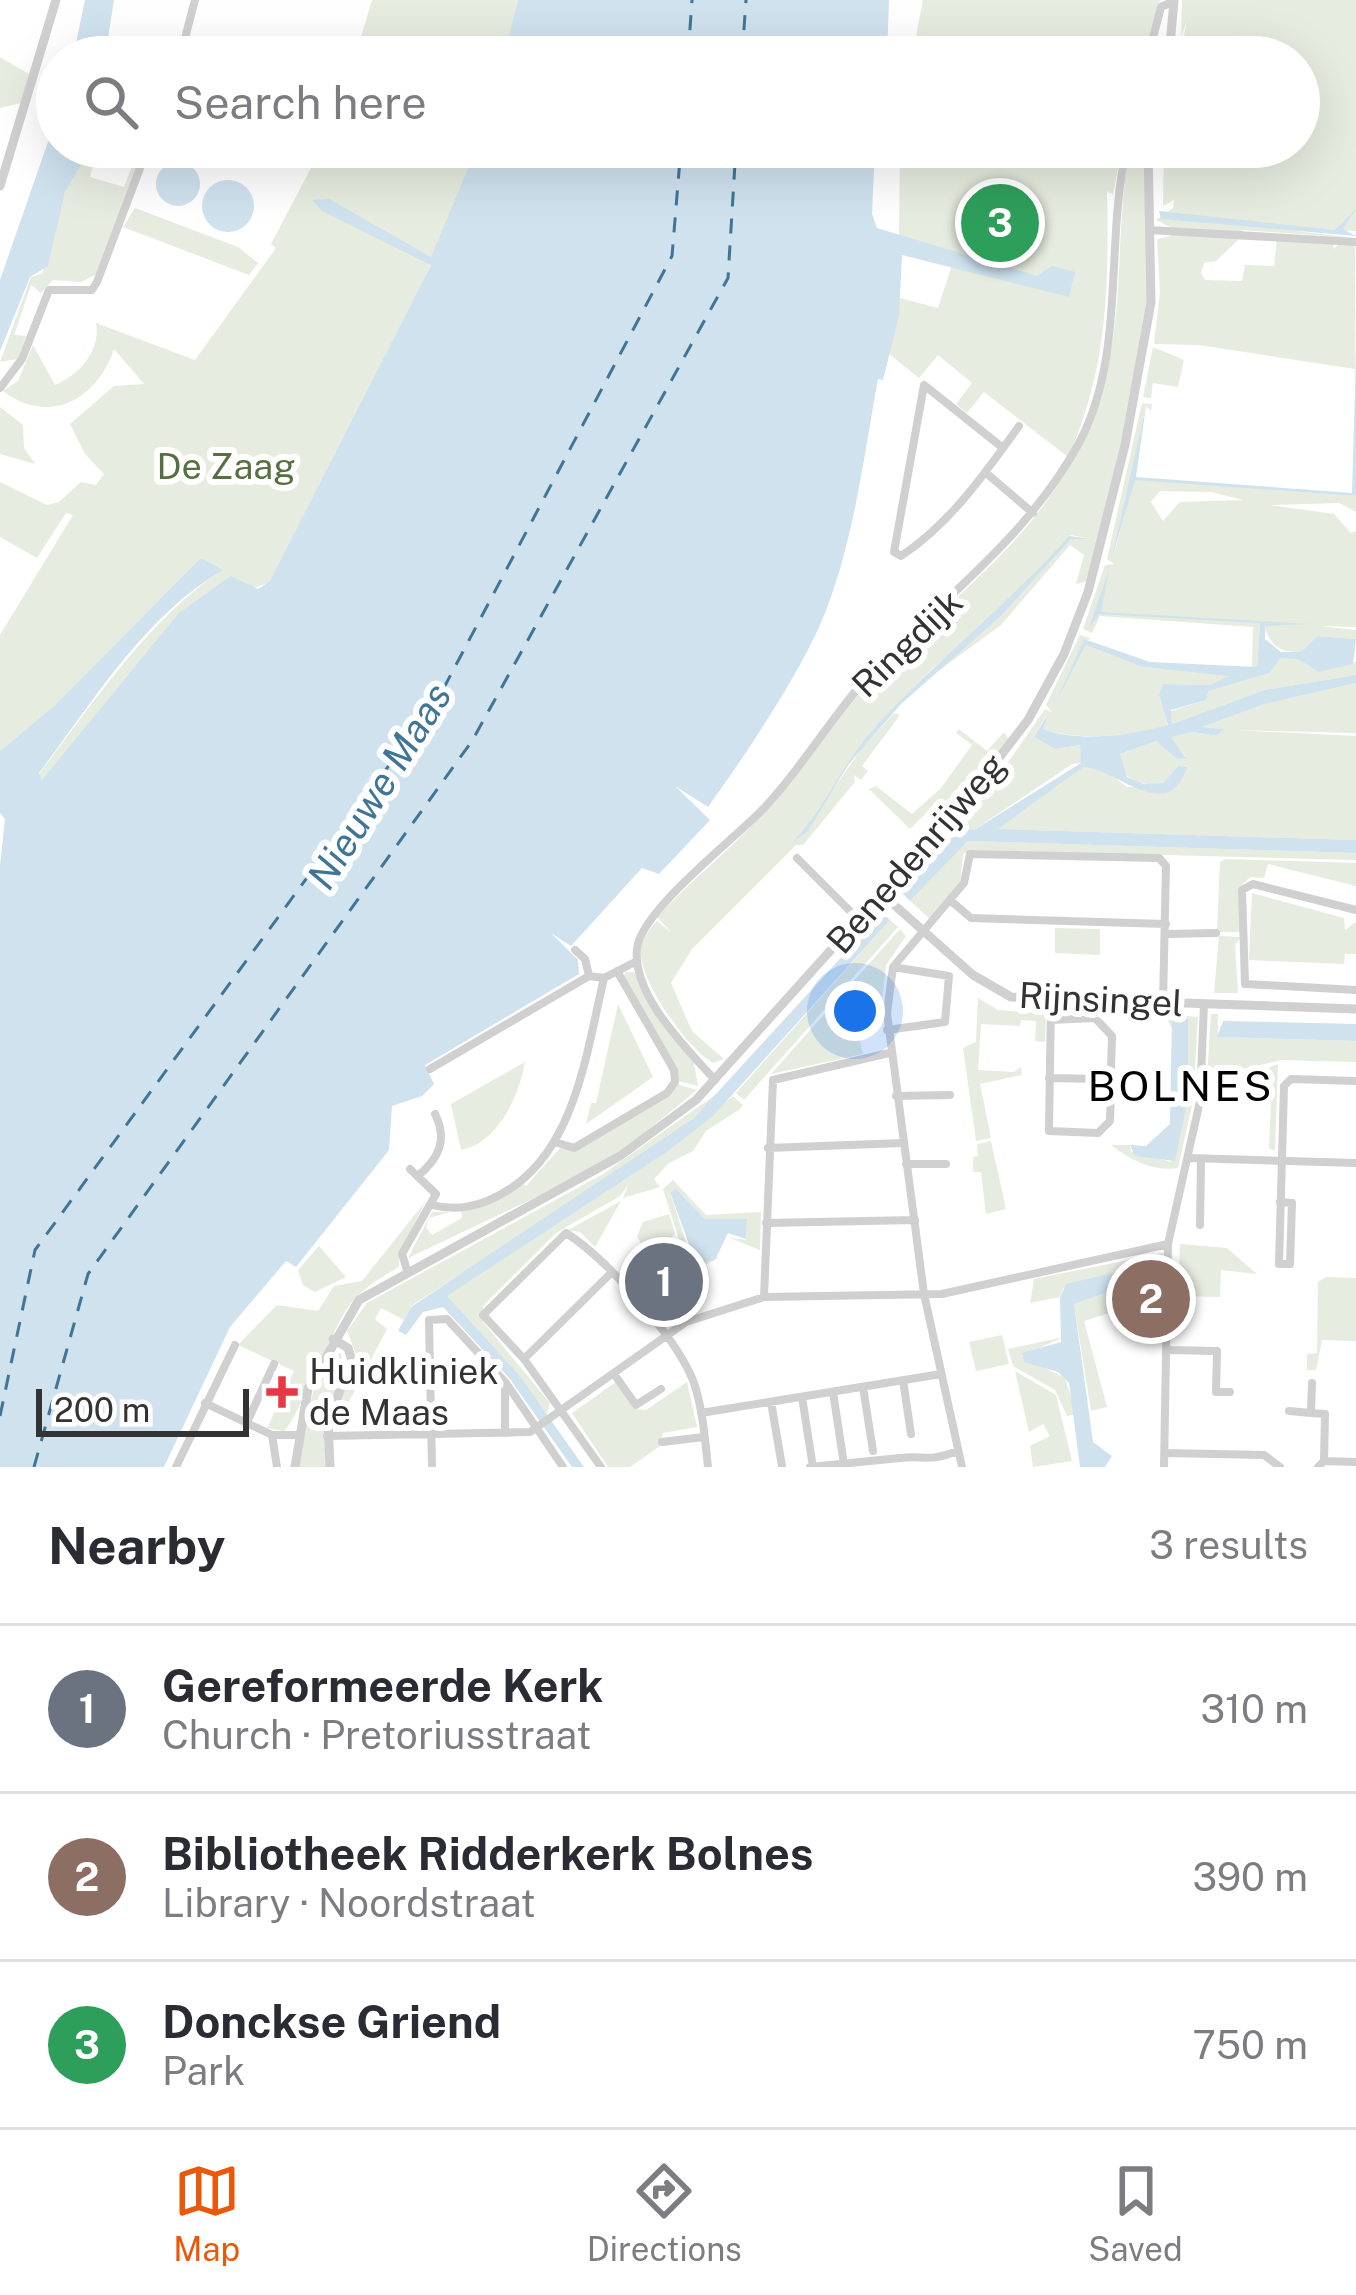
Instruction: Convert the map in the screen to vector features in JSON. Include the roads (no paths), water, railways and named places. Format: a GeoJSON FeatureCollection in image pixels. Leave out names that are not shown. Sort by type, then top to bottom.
{"type":"FeatureCollection","features":[{"type":"Feature","properties":{"kind":"street"},"geometry":{"type":"LineString","coordinates":[[45,36],[56,0]]}},
{"type":"Feature","properties":{"kind":"street"},"geometry":{"type":"LineString","coordinates":[[186,36],[195,0]]}},
{"type":"Feature","properties":{"kind":"street"},"geometry":{"type":"LineString","coordinates":[[1153,36],[1161,7],[1174,0]]}},
{"type":"Feature","properties":{"kind":"street"},"geometry":{"type":"LineString","coordinates":[[1171,36],[1174,0]]}},
{"type":"Feature","properties":{"kind":"street"},"geometry":{"type":"LineString","coordinates":[[0,187],[36,67]]}},
{"type":"Feature","properties":{"kind":"street"},"geometry":{"type":"LineString","coordinates":[[0,388],[4,370],[22,359],[50,290],[92,290],[140,168]]}},
{"type":"Feature","properties":{"kind":"street","name":"Ringdijk"},"geometry":{"type":"LineString","coordinates":[[637,961],[639,938],[654,916],[769,804],[874,670],[981,572],[1033,513],[1079,442],[1100,385],[1111,327],[1116,200],[1123,168]]}},
{"type":"Feature","properties":{"kind":"street","name":"Benedenrijweg"},"geometry":{"type":"LineString","coordinates":[[333,1339],[358,1300],[620,1156],[715,1080],[1010,746],[1074,629],[1104,536],[1141,367],[1152,290],[1148,168]]}},
{"type":"Feature","properties":{"kind":"street"},"geometry":{"type":"LineString","coordinates":[[1148,230],[1356,242]]}},
{"type":"Feature","properties":{"kind":"street"},"geometry":{"type":"LineString","coordinates":[[1004,448],[924,385],[892,548],[902,556],[915,547],[985,472],[1004,448],[1019,426]]}},
{"type":"Feature","properties":{"kind":"street"},"geometry":{"type":"LineString","coordinates":[[985,472],[1033,513]]}},
{"type":"Feature","properties":{"kind":"street"},"geometry":{"type":"LineString","coordinates":[[962,1467],[924,1294],[889,1053],[892,967],[964,883],[970,854],[1159,858],[1166,866],[1163,1003]]}},
{"type":"Feature","properties":{"kind":"street"},"geometry":{"type":"LineString","coordinates":[[797,857],[859,920]]}},
{"type":"Feature","properties":{"kind":"street"},"geometry":{"type":"LineString","coordinates":[[1356,910],[1246,886],[1240,917],[1243,981],[1251,986],[1356,990]]}},
{"type":"Feature","properties":{"kind":"street","name":"Rijnsingel"},"geometry":{"type":"LineString","coordinates":[[882,894],[995,991],[1051,1001],[1356,1009]]}},
{"type":"Feature","properties":{"kind":"street"},"geometry":{"type":"LineString","coordinates":[[950,900],[971,918],[1216,933]]}},
{"type":"Feature","properties":{"kind":"street"},"geometry":{"type":"LineString","coordinates":[[575,950],[585,959],[589,976]]}},
{"type":"Feature","properties":{"kind":"street"},"geometry":{"type":"LineString","coordinates":[[430,1069],[589,976],[604,978],[637,961],[673,1030],[715,1080]]}},
{"type":"Feature","properties":{"kind":"street"},"geometry":{"type":"LineString","coordinates":[[887,1030],[945,1022],[950,984],[949,976],[939,972],[892,967]]}},
{"type":"Feature","properties":{"kind":"street"},"geometry":{"type":"LineString","coordinates":[[554,1142],[574,1148],[667,1093],[675,1082],[674,1070],[617,971]]}},
{"type":"Feature","properties":{"kind":"street"},"geometry":{"type":"LineString","coordinates":[[432,1205],[466,1207],[501,1195],[554,1142],[575,1096],[604,978]]}},
{"type":"Feature","properties":{"kind":"street"},"geometry":{"type":"LineString","coordinates":[[1051,1001],[1049,1131],[1098,1132],[1110,1121],[1111,1090],[1102,1076]]}},
{"type":"Feature","properties":{"kind":"street"},"geometry":{"type":"LineString","coordinates":[[1164,1467],[1168,1244],[1200,1101],[1204,1004]]}},
{"type":"Feature","properties":{"kind":"street"},"geometry":{"type":"LineString","coordinates":[[1049,1078],[1102,1076],[1111,1068],[1112,1036],[1095,1018],[1051,1020]]}},
{"type":"Feature","properties":{"kind":"street"},"geometry":{"type":"LineString","coordinates":[[764,1297],[773,1080],[889,1053]]}},
{"type":"Feature","properties":{"kind":"street"},"geometry":{"type":"LineString","coordinates":[[1280,1202],[1292,1203],[1290,1264],[1279,1264],[1280,1202],[1285,1083],[1356,1081]]}},
{"type":"Feature","properties":{"kind":"street"},"geometry":{"type":"LineString","coordinates":[[896,1096],[950,1095]]}},
{"type":"Feature","properties":{"kind":"street"},"geometry":{"type":"LineString","coordinates":[[407,1270],[402,1254],[432,1205],[435,1190],[414,1173],[440,1151],[441,1127],[435,1114]]}},
{"type":"Feature","properties":{"kind":"street"},"geometry":{"type":"LineString","coordinates":[[768,1148],[903,1143]]}},
{"type":"Feature","properties":{"kind":"street"},"geometry":{"type":"LineString","coordinates":[[1189,1157],[1356,1163]]}},
{"type":"Feature","properties":{"kind":"street"},"geometry":{"type":"LineString","coordinates":[[1200,1225],[1201,1159]]}},
{"type":"Feature","properties":{"kind":"street"},"geometry":{"type":"LineString","coordinates":[[906,1164],[946,1164]]}},
{"type":"Feature","properties":{"kind":"street"},"geometry":{"type":"LineString","coordinates":[[766,1222],[915,1220]]}},
{"type":"Feature","properties":{"kind":"street"},"geometry":{"type":"LineString","coordinates":[[602,1467],[557,1414],[524,1359],[483,1315],[566,1234],[610,1274],[689,1372],[701,1413],[708,1467]]}},
{"type":"Feature","properties":{"kind":"street"},"geometry":{"type":"LineString","coordinates":[[327,1436],[506,1433],[539,1427],[686,1322],[764,1297],[924,1294],[1168,1244]]}},
{"type":"Feature","properties":{"kind":"street"},"geometry":{"type":"LineString","coordinates":[[524,1359],[610,1274]]}},
{"type":"Feature","properties":{"kind":"street"},"geometry":{"type":"LineString","coordinates":[[432,1467],[429,1320],[446,1319],[506,1383],[563,1467]]}},
{"type":"Feature","properties":{"kind":"street"},"geometry":{"type":"LineString","coordinates":[[295,1467],[308,1389],[333,1339],[348,1348],[352,1361],[331,1408],[330,1467]]}},
{"type":"Feature","properties":{"kind":"street"},"geometry":{"type":"LineString","coordinates":[[176,1467],[235,1345]]}},
{"type":"Feature","properties":{"kind":"street"},"geometry":{"type":"LineString","coordinates":[[1168,1350],[1217,1351],[1216,1392],[1230,1392]]}},
{"type":"Feature","properties":{"kind":"street"},"geometry":{"type":"LineString","coordinates":[[247,1422],[274,1364]]}},
{"type":"Feature","properties":{"kind":"street"},"geometry":{"type":"LineString","coordinates":[[614,1374],[637,1405],[661,1389]]}},
{"type":"Feature","properties":{"kind":"street"},"geometry":{"type":"LineString","coordinates":[[701,1413],[941,1374]]}},
{"type":"Feature","properties":{"kind":"street"},"geometry":{"type":"LineString","coordinates":[[903,1380],[911,1434]]}},
{"type":"Feature","properties":{"kind":"street"},"geometry":{"type":"LineString","coordinates":[[506,1383],[506,1433]]}},
{"type":"Feature","properties":{"kind":"street"},"geometry":{"type":"LineString","coordinates":[[1311,1413],[1312,1384]]}},
{"type":"Feature","properties":{"kind":"street"},"geometry":{"type":"LineString","coordinates":[[863,1387],[872,1451]]}},
{"type":"Feature","properties":{"kind":"street"},"geometry":{"type":"LineString","coordinates":[[832,1392],[843,1458]]}},
{"type":"Feature","properties":{"kind":"street"},"geometry":{"type":"LineString","coordinates":[[802,1397],[811,1464],[886,1464],[901,1458],[924,1463],[958,1451]]}},
{"type":"Feature","properties":{"kind":"street"},"geometry":{"type":"LineString","coordinates":[[205,1402],[272,1435],[297,1435]]}},
{"type":"Feature","properties":{"kind":"street"},"geometry":{"type":"LineString","coordinates":[[771,1402],[782,1466]]}},
{"type":"Feature","properties":{"kind":"street"},"geometry":{"type":"LineString","coordinates":[[1288,1412],[1325,1414],[1321,1464],[1356,1462]]}},
{"type":"Feature","properties":{"kind":"street"},"geometry":{"type":"LineString","coordinates":[[272,1435],[277,1467]]}},
{"type":"Feature","properties":{"kind":"street"},"geometry":{"type":"LineString","coordinates":[[662,1442],[704,1437]]}},
{"type":"Feature","properties":{"kind":"street"},"geometry":{"type":"LineString","coordinates":[[1165,1453],[1264,1455],[1280,1467]]}},
{"type":"Feature","properties":{"kind":"water"},"geometry":{"type":"Polygon","coordinates":[[[85,0],[114,0],[108,36],[77,36],[85,0]]]}},
{"type":"Feature","properties":{"kind":"water"},"geometry":{"type":"Polygon","coordinates":[[[518,0],[889,0],[888,36],[509,36],[518,0]]]}},
{"type":"Feature","properties":{"kind":"water"},"geometry":{"type":"Polygon","coordinates":[[[39,168],[79,168],[65,192],[48,266],[30,277],[0,351],[0,280],[39,168]]]}},
{"type":"Feature","properties":{"kind":"water"},"geometry":{"type":"Polygon","coordinates":[[[162,168],[194,168],[199,193],[187,205],[169,205],[157,193],[162,168]]]}},
{"type":"Feature","properties":{"kind":"water","name":"Nieuwe Maas"},"geometry":{"type":"Polygon","coordinates":[[[468,168],[874,168],[872,214],[877,228],[1037,276],[1052,266],[1075,272],[1069,297],[902,255],[899,315],[883,380],[878,379],[849,535],[820,625],[783,694],[708,807],[675,786],[710,820],[659,874],[642,868],[571,946],[551,933],[578,960],[579,974],[425,1065],[434,1084],[422,1096],[392,1106],[389,1150],[296,1267],[286,1261],[230,1327],[164,1467],[0,1467],[0,866],[5,819],[0,813],[0,751],[55,705],[201,558],[223,570],[144,636],[39,773],[42,780],[179,613],[231,576],[258,589],[270,581],[431,265],[322,211],[312,200],[329,199],[431,257],[468,168]]]}},
{"type":"Feature","properties":{"kind":"water"},"geometry":{"type":"Polygon","coordinates":[[[228,180],[246,188],[254,206],[246,224],[228,232],[210,224],[202,206],[210,188],[228,180]]]}},
{"type":"Feature","properties":{"kind":"water"},"geometry":{"type":"Polygon","coordinates":[[[1356,209],[1343,229],[1356,236],[1161,219],[1159,211],[1335,230],[1356,209]]]}},
{"type":"Feature","properties":{"kind":"water"},"geometry":{"type":"Polygon","coordinates":[[[1356,354],[1356,496],[1135,480],[1112,558],[1146,406],[1136,477],[1352,493],[1356,354]]]}},
{"type":"Feature","properties":{"kind":"water"},"geometry":{"type":"Polygon","coordinates":[[[1069,536],[1092,539],[1071,539],[1002,615],[901,704],[848,765],[808,831],[793,842],[875,727],[1069,536]]]}},
{"type":"Feature","properties":{"kind":"water"},"geometry":{"type":"Polygon","coordinates":[[[1109,570],[1101,612],[1310,624],[1265,626],[1265,639],[1281,652],[1301,652],[1317,636],[1356,639],[1353,664],[1319,672],[1297,659],[1280,658],[1270,673],[1209,691],[1206,700],[1171,710],[1172,724],[1264,690],[1356,675],[1356,683],[1264,704],[1202,727],[1223,729],[1217,736],[1193,732],[1171,737],[1186,758],[1177,759],[1156,741],[1120,754],[1127,777],[1144,784],[1163,783],[1178,766],[1187,767],[1167,792],[1140,790],[1083,767],[998,829],[1356,840],[1356,853],[968,841],[910,901],[902,893],[960,829],[974,830],[1081,763],[1080,745],[1055,749],[1034,737],[1048,714],[1043,729],[1073,736],[1153,729],[1168,725],[1159,695],[1163,684],[1210,685],[1229,676],[1143,667],[1086,645],[1054,706],[1084,639],[1150,662],[1257,667],[1260,623],[1099,614],[1089,628],[1109,570]]]}},
{"type":"Feature","properties":{"kind":"water"},"geometry":{"type":"Polygon","coordinates":[[[882,913],[890,920],[713,1116],[664,1154],[447,1296],[519,1375],[584,1467],[572,1467],[510,1379],[443,1307],[423,1312],[406,1335],[398,1331],[411,1307],[693,1119],[882,913]]]}},
{"type":"Feature","properties":{"kind":"water"},"geometry":{"type":"Polygon","coordinates":[[[1188,1019],[1188,1098],[1175,1161],[1135,1156],[1130,1145],[1146,1146],[1170,1124],[1172,1020],[1188,1019]]]}},
{"type":"Feature","properties":{"kind":"water"},"geometry":{"type":"Polygon","coordinates":[[[1223,1021],[1356,1024],[1356,1041],[1217,1037],[1223,1021]]]}},
{"type":"Feature","properties":{"kind":"water"},"geometry":{"type":"Polygon","coordinates":[[[676,1189],[705,1219],[747,1219],[746,1239],[728,1233],[715,1260],[696,1263],[670,1192],[676,1189]]]}},
{"type":"Feature","properties":{"kind":"water"},"geometry":{"type":"Polygon","coordinates":[[[1147,1265],[1149,1278],[1074,1304],[1093,1442],[1112,1456],[1105,1467],[1080,1467],[1069,1383],[1058,1372],[1024,1362],[1022,1353],[1061,1342],[1060,1297],[1066,1284],[1147,1265]]]}},
{"type":"Feature","properties":{"kind":"place","name":"Donckse Griend"},"geometry":{"type":"Point","coordinates":[1000,223]}},
{"type":"Feature","properties":{"kind":"place","name":"Gereformeerde Kerk"},"geometry":{"type":"Point","coordinates":[664,1282]}},
{"type":"Feature","properties":{"kind":"place","name":"Bibliotheek Ridderkerk Bolnes"},"geometry":{"type":"Point","coordinates":[1151,1299]}},
{"type":"Feature","properties":{"kind":"place","name":"Huidkliniek de Maas"},"geometry":{"type":"Point","coordinates":[282,1392]}},
{"type":"Feature","properties":{"kind":"district","name":"BOLNES"},"geometry":{"type":"Point","coordinates":[1181,1085]}},
{"type":"Feature","properties":{"kind":"park label","name":"De Zaag"},"geometry":{"type":"Point","coordinates":[226,466]}}]}
